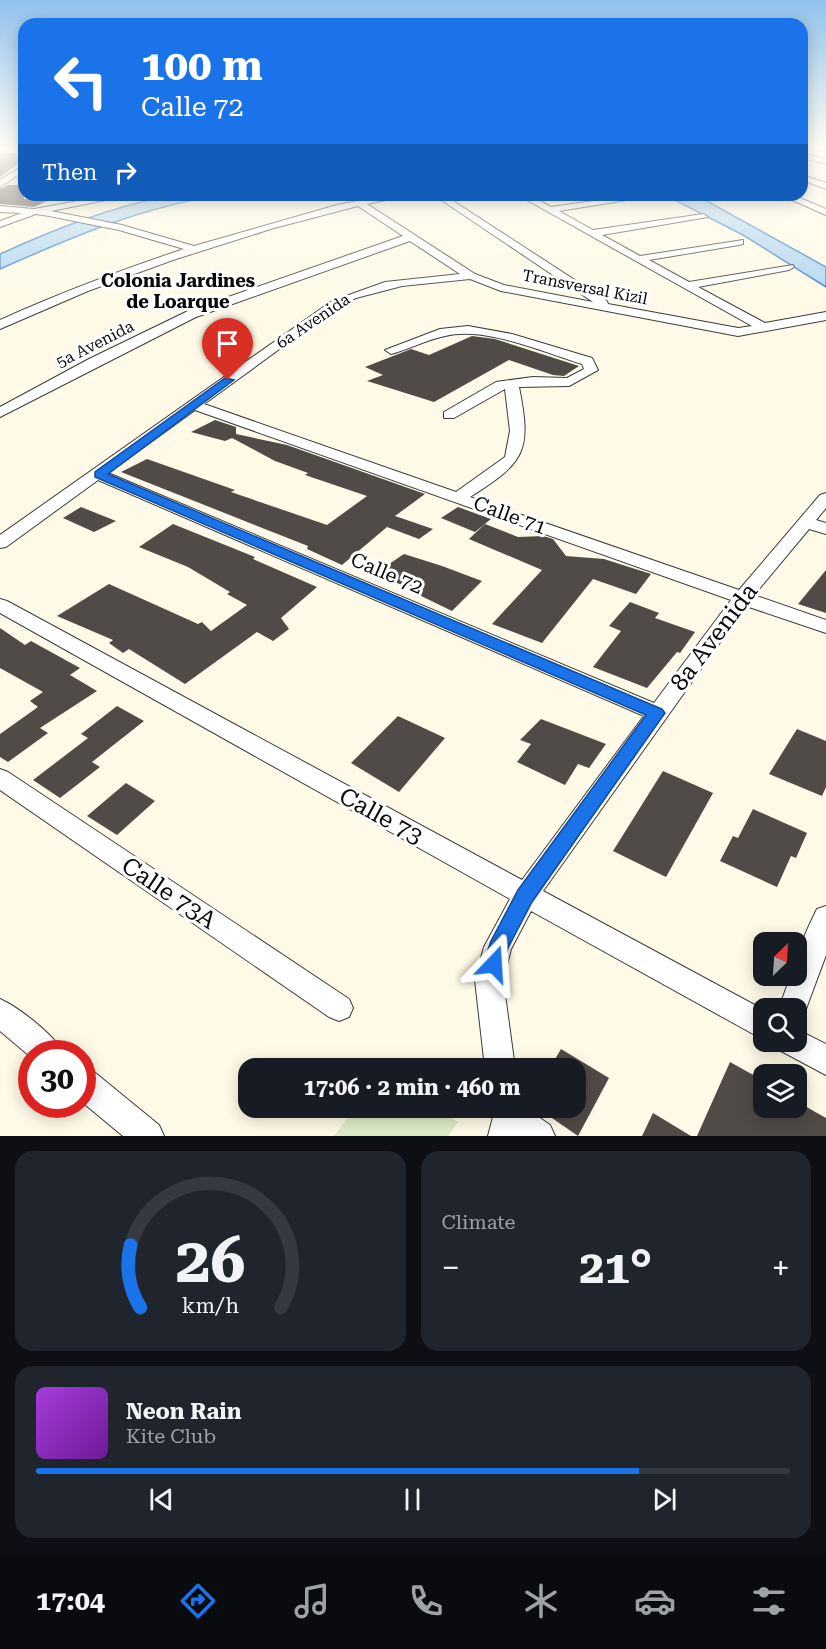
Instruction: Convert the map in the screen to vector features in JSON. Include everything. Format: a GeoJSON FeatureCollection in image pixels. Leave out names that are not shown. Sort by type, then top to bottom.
{"type":"FeatureCollection","features":[{"type":"Feature","properties":{"kind":"street"},"geometry":{"type":"LineString","coordinates":[[39,210],[50,202]]}},
{"type":"Feature","properties":{"kind":"street"},"geometry":{"type":"LineString","coordinates":[[0,224],[39,210],[86,202]]}},
{"type":"Feature","properties":{"kind":"street"},"geometry":{"type":"LineString","coordinates":[[0,325],[124,273],[193,249],[290,220],[365,202]]}},
{"type":"Feature","properties":{"kind":"street"},"geometry":{"type":"LineString","coordinates":[[449,202],[612,309]]}},
{"type":"Feature","properties":{"kind":"street"},"geometry":{"type":"LineString","coordinates":[[535,202],[763,327]]}},
{"type":"Feature","properties":{"kind":"street"},"geometry":{"type":"LineString","coordinates":[[549,210],[605,202]]}},
{"type":"Feature","properties":{"kind":"street"},"geometry":{"type":"LineString","coordinates":[[802,202],[826,212]]}},
{"type":"Feature","properties":{"kind":"street","name":"Transversal Kizil"},"geometry":{"type":"LineString","coordinates":[[359,203],[471,276],[501,288],[738,332],[826,316]]}},
{"type":"Feature","properties":{"kind":"street"},"geometry":{"type":"LineString","coordinates":[[0,209],[39,210],[140,231],[193,249]]}},
{"type":"Feature","properties":{"kind":"street"},"geometry":{"type":"LineString","coordinates":[[592,233],[703,218]]}},
{"type":"Feature","properties":{"kind":"street","name":"5a Avenida"},"geometry":{"type":"LineString","coordinates":[[0,413],[94,362],[192,314],[411,237]]}},
{"type":"Feature","properties":{"kind":"street"},"geometry":{"type":"LineString","coordinates":[[639,259],[739,243]]}},
{"type":"Feature","properties":{"kind":"street"},"geometry":{"type":"LineString","coordinates":[[689,285],[789,267]]}},
{"type":"Feature","properties":{"kind":"street","name":"6a Avenida"},"geometry":{"type":"LineString","coordinates":[[0,543],[350,295],[390,283],[471,276]]}},
{"type":"Feature","properties":{"kind":"street"},"geometry":{"type":"LineString","coordinates":[[391,350],[444,332],[489,332],[587,361],[591,370],[569,382],[550,380],[501,385],[449,415]]}},
{"type":"Feature","properties":{"kind":"street"},"geometry":{"type":"LineString","coordinates":[[459,497],[507,464],[513,456],[517,415],[511,383]]}},
{"type":"Feature","properties":{"kind":"street","name":"Calle 71"},"geometry":{"type":"LineString","coordinates":[[193,405],[826,627]]}},
{"type":"Feature","properties":{"kind":"street","name":"Calle 72"},"geometry":{"type":"LineString","coordinates":[[99,474],[657,713]]}},
{"type":"Feature","properties":{"kind":"street","name":"8a Avenida"},"geometry":{"type":"LineString","coordinates":[[499,1058],[489,980],[498,947],[525,896],[742,597],[826,498]]}},
{"type":"Feature","properties":{"kind":"street"},"geometry":{"type":"LineString","coordinates":[[806,522],[826,529]]}},
{"type":"Feature","properties":{"kind":"street","name":"Calle 73"},"geometry":{"type":"LineString","coordinates":[[0,605],[753,1020]]}},
{"type":"Feature","properties":{"kind":"street","name":"Calle 73A"},"geometry":{"type":"LineString","coordinates":[[0,778],[339,1008]]}},
{"type":"Feature","properties":{"kind":"street"},"geometry":{"type":"LineString","coordinates":[[796,998],[826,916]]}},
{"type":"Feature","properties":{"kind":"street"},"geometry":{"type":"LineString","coordinates":[[0,1013],[32,1040]]}},
{"type":"Feature","properties":{"kind":"street"},"geometry":{"type":"LineString","coordinates":[[807,1050],[826,1060]]}},
{"type":"Feature","properties":{"kind":"street"},"geometry":{"type":"LineString","coordinates":[[96,1093],[148,1136]]}},
{"type":"Feature","properties":{"kind":"street"},"geometry":{"type":"LineString","coordinates":[[507,1120],[539,1136]]}},
{"type":"Feature","properties":{"kind":"green space"},"geometry":{"type":"Polygon","coordinates":[[[348,1118],[452,1118],[458,1122],[448,1136],[334,1136],[348,1118]]]}},
{"type":"Feature","properties":{"kind":"water"},"geometry":{"type":"Polygon","coordinates":[[[142,202],[184,202],[108,224],[0,269],[0,254],[63,227],[142,202]]]}},
{"type":"Feature","properties":{"kind":"water"},"geometry":{"type":"Polygon","coordinates":[[[679,202],[709,202],[826,267],[826,287],[743,235],[679,202]]]}},
{"type":"Feature","properties":{"kind":"building"},"geometry":{"type":"Polygon","coordinates":[[[0,202],[45,202],[34,207],[0,204],[0,202]]]}},
{"type":"Feature","properties":{"kind":"building"},"geometry":{"type":"Polygon","coordinates":[[[472,336],[495,339],[579,366],[564,376],[553,375],[509,360],[434,402],[367,381],[383,375],[365,367],[411,349],[429,355],[472,336]]]}},
{"type":"Feature","properties":{"kind":"building"},"geometry":{"type":"Polygon","coordinates":[[[215,420],[236,427],[236,434],[287,445],[425,494],[395,516],[433,529],[419,539],[387,527],[342,565],[307,549],[308,546],[121,472],[147,459],[235,490],[231,492],[327,525],[367,496],[305,475],[308,473],[275,461],[232,438],[225,441],[191,432],[215,420]]]}},
{"type":"Feature","properties":{"kind":"building"},"geometry":{"type":"Polygon","coordinates":[[[81,507],[116,521],[94,532],[63,518],[81,507]]]}},
{"type":"Feature","properties":{"kind":"building"},"geometry":{"type":"Polygon","coordinates":[[[458,507],[491,519],[475,532],[441,518],[458,507]]]}},
{"type":"Feature","properties":{"kind":"building"},"geometry":{"type":"Polygon","coordinates":[[[173,524],[255,557],[253,559],[317,587],[281,618],[289,629],[273,641],[257,632],[185,684],[129,649],[123,653],[109,643],[113,640],[57,616],[109,584],[198,624],[202,622],[211,631],[247,605],[188,567],[139,547],[173,524]]]}},
{"type":"Feature","properties":{"kind":"building"},"geometry":{"type":"Polygon","coordinates":[[[485,524],[518,537],[543,536],[553,539],[566,556],[604,559],[651,574],[636,594],[593,579],[542,643],[492,624],[542,570],[469,539],[485,524]]]}},
{"type":"Feature","properties":{"kind":"building"},"geometry":{"type":"Polygon","coordinates":[[[404,554],[482,581],[452,611],[413,592],[415,590],[374,574],[404,554]]]}},
{"type":"Feature","properties":{"kind":"building"},"geometry":{"type":"Polygon","coordinates":[[[826,570],[826,613],[798,604],[826,570]]]}},
{"type":"Feature","properties":{"kind":"building"},"geometry":{"type":"Polygon","coordinates":[[[630,602],[659,613],[655,618],[695,632],[680,653],[677,652],[647,688],[593,667],[621,631],[609,626],[630,602]]]}},
{"type":"Feature","properties":{"kind":"building"},"geometry":{"type":"Polygon","coordinates":[[[0,628],[25,645],[31,641],[80,668],[70,675],[97,691],[40,728],[48,733],[8,762],[0,757],[0,734],[38,707],[30,701],[43,692],[0,668],[0,628]]]}},
{"type":"Feature","properties":{"kind":"building"},"geometry":{"type":"Polygon","coordinates":[[[117,706],[144,721],[92,762],[100,767],[60,798],[33,780],[88,738],[81,734],[117,706]]]}},
{"type":"Feature","properties":{"kind":"building"},"geometry":{"type":"Polygon","coordinates":[[[398,716],[445,738],[399,792],[351,763],[398,716]]]}},
{"type":"Feature","properties":{"kind":"building"},"geometry":{"type":"Polygon","coordinates":[[[541,719],[606,744],[589,768],[578,764],[565,785],[517,762],[531,744],[520,740],[541,719]]]}},
{"type":"Feature","properties":{"kind":"building"},"geometry":{"type":"Polygon","coordinates":[[[797,729],[826,741],[826,787],[822,796],[769,774],[797,729]]]}},
{"type":"Feature","properties":{"kind":"building"},"geometry":{"type":"Polygon","coordinates":[[[663,771],[713,793],[666,877],[613,851],[663,771]]]}},
{"type":"Feature","properties":{"kind":"building"},"geometry":{"type":"Polygon","coordinates":[[[126,783],[155,801],[117,835],[87,816],[126,783]]]}},
{"type":"Feature","properties":{"kind":"building"},"geometry":{"type":"Polygon","coordinates":[[[753,809],[807,833],[796,858],[791,856],[777,887],[720,861],[733,836],[738,838],[753,809]]]}},
{"type":"Feature","properties":{"kind":"building"},"geometry":{"type":"Polygon","coordinates":[[[561,1049],[576,1058],[556,1058],[561,1049]]]}},
{"type":"Feature","properties":{"kind":"building"},"geometry":{"type":"Polygon","coordinates":[[[730,1062],[753,1075],[753,1118],[807,1118],[807,1107],[826,1118],[826,1136],[697,1136],[730,1062]]]}},
{"type":"Feature","properties":{"kind":"building"},"geometry":{"type":"Polygon","coordinates":[[[586,1064],[609,1078],[578,1136],[552,1118],[586,1118],[586,1064]]]}},
{"type":"Feature","properties":{"kind":"building"},"geometry":{"type":"Polygon","coordinates":[[[653,1113],[691,1136],[642,1136],[653,1113]]]}},
{"type":"Feature","properties":{"kind":"district","name":"Colonia Jardines de Loarque"},"geometry":{"type":"Point","coordinates":[178,290]}},
{"type":"Feature","properties":{"kind":"route"},"geometry":{"type":"LineString","coordinates":[[228,380],[99,474],[657,713],[525,896],[498,947],[494,964]]}}]}
